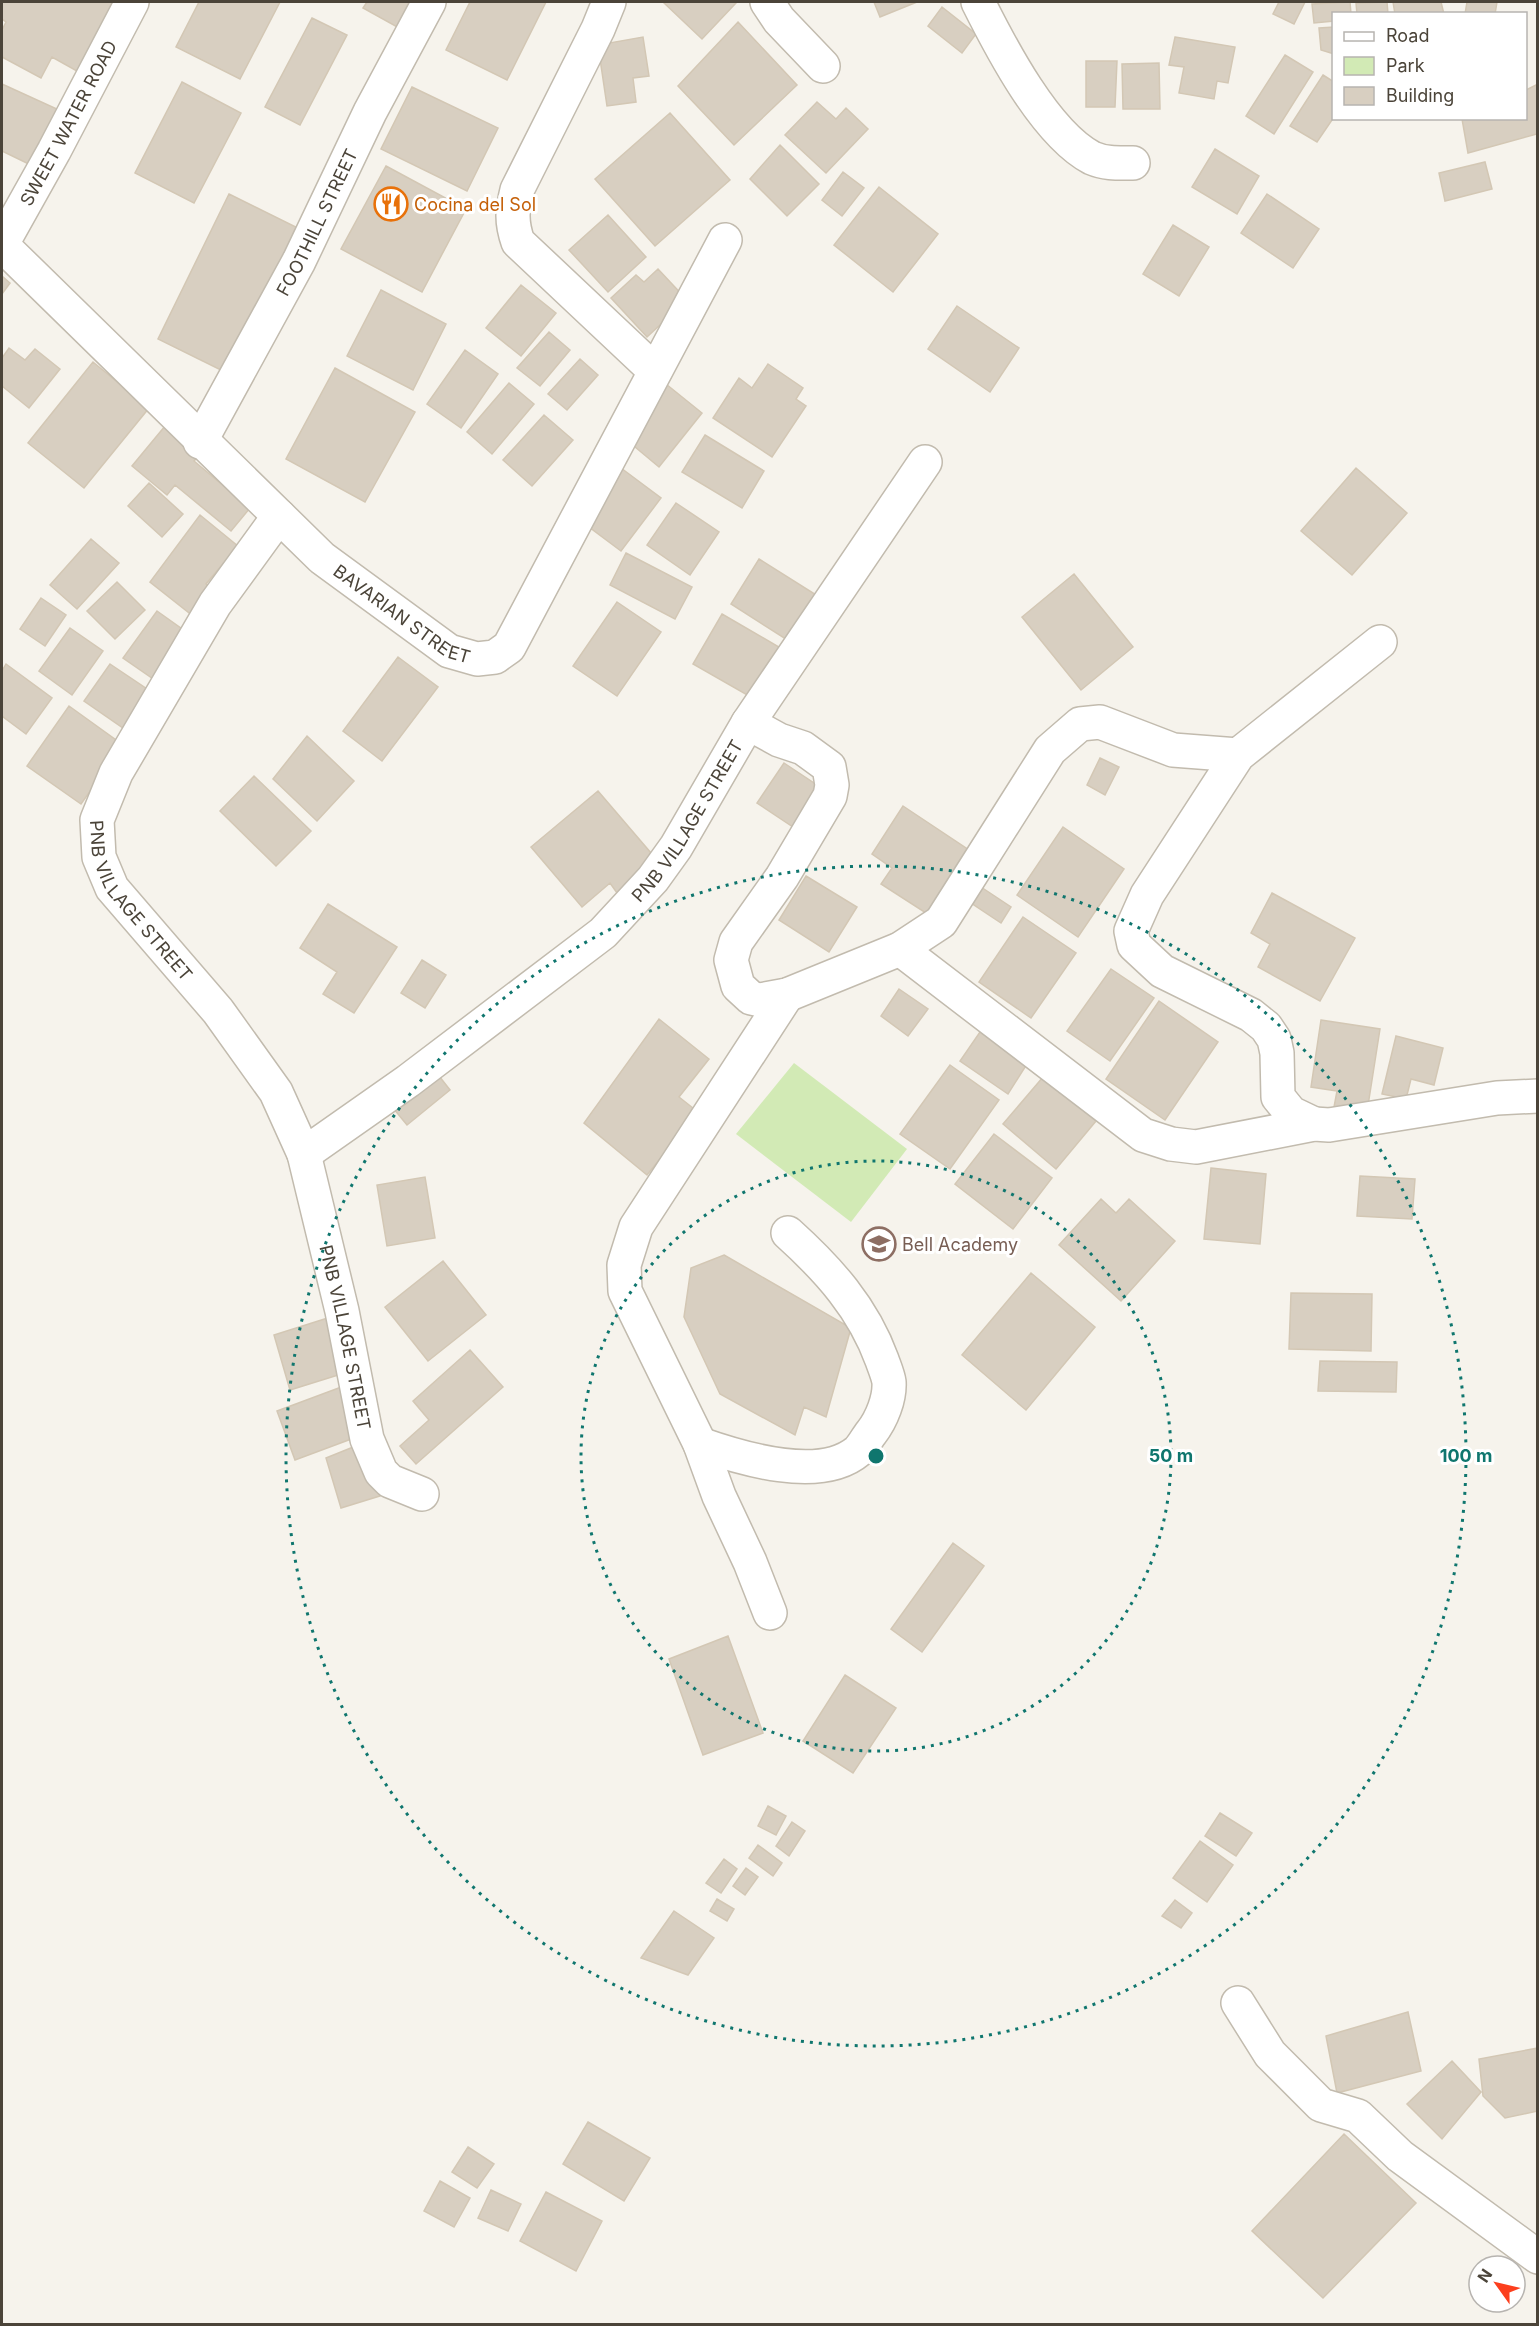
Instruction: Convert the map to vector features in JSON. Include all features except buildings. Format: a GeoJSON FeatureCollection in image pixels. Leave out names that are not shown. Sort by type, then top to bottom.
{"type":"FeatureCollection","features":[{"type":"Feature","properties":{"kind":"street","name":"SWEET WATER ROAD"},"geometry":{"type":"LineString","coordinates":[[2,244],[132,2]]}},
{"type":"Feature","properties":{"kind":"street","name":"FOOTHILL STREET"},"geometry":{"type":"LineString","coordinates":[[200,442],[299,261],[370,112],[429,2]]}},
{"type":"Feature","properties":{"kind":"street"},"geometry":{"type":"LineString","coordinates":[[609,2],[598,29],[517,190],[511,212],[512,225],[518,242],[656,371]]}},
{"type":"Feature","properties":{"kind":"street"},"geometry":{"type":"LineString","coordinates":[[766,2],[779,20],[823,66]]}},
{"type":"Feature","properties":{"kind":"street"},"geometry":{"type":"LineString","coordinates":[[978,2],[1016,70],[1065,138],[1092,157],[1107,163],[1133,163]]}},
{"type":"Feature","properties":{"kind":"street","name":"BAVARIAN STREET"},"geometry":{"type":"LineString","coordinates":[[2,244],[200,442],[322,558],[449,651],[477,659],[495,657],[509,647],[725,240]]}},
{"type":"Feature","properties":{"kind":"street"},"geometry":{"type":"LineString","coordinates":[[748,723],[925,462]]}},
{"type":"Feature","properties":{"kind":"street","name":"PNB VILLAGE STREET"},"geometry":{"type":"LineString","coordinates":[[279,516],[214,604],[116,773],[97,820],[99,857],[112,888],[218,1011],[276,1092],[304,1154],[342,1311],[367,1439],[381,1472],[390,1481],[422,1494]]}},
{"type":"Feature","properties":{"kind":"street"},"geometry":{"type":"LineString","coordinates":[[1314,1124],[1291,1113],[1278,1097],[1277,1053],[1274,1039],[1266,1027],[1251,1015],[1162,971],[1134,945],[1131,932],[1147,895],[1238,755],[1380,642]]}},
{"type":"Feature","properties":{"kind":"street"},"geometry":{"type":"LineString","coordinates":[[770,1613],[750,1562],[719,1496],[700,1444],[625,1291],[624,1265],[636,1227],[787,995],[900,949],[941,922],[1050,750],[1080,724],[1100,722],[1173,750],[1238,755]]}},
{"type":"Feature","properties":{"kind":"street","name":"PNB VILLAGE STREET"},"geometry":{"type":"LineString","coordinates":[[304,1154],[408,1081],[603,933],[653,879],[676,847],[748,723],[779,740],[803,748],[829,767],[832,785],[830,796],[811,830],[736,942],[731,960],[738,986],[751,998],[760,1000],[787,995]]}},
{"type":"Feature","properties":{"kind":"street"},"geometry":{"type":"LineString","coordinates":[[900,949],[1143,1135],[1171,1144],[1196,1147],[1314,1124],[1329,1125],[1497,1098],[1538,1096]]}},
{"type":"Feature","properties":{"kind":"street"},"geometry":{"type":"LineString","coordinates":[[700,1444],[738,1458],[769,1463],[798,1466],[829,1464],[857,1451],[876,1426],[886,1404],[889,1381],[878,1350],[855,1304],[820,1262],[788,1233]]}},
{"type":"Feature","properties":{"kind":"street"},"geometry":{"type":"LineString","coordinates":[[1238,2003],[1270,2054],[1321,2105],[1358,2116],[1400,2157],[1538,2256]]}},
{"type":"Feature","properties":{"kind":"green space"},"geometry":{"type":"Polygon","coordinates":[[[794,1063],[907,1149],[851,1222],[736,1134],[794,1063]]]}},
{"type":"Feature","properties":{"kind":"place","name":"Cocina del Sol"},"geometry":{"type":"Point","coordinates":[391,204]}},
{"type":"Feature","properties":{"kind":"place","name":"Bell Academy"},"geometry":{"type":"Point","coordinates":[879,1244]}}]}
